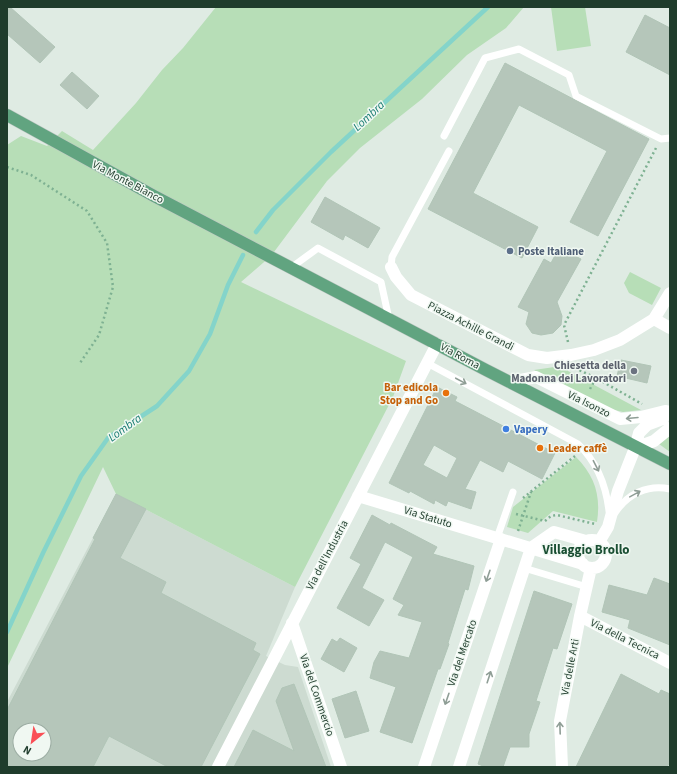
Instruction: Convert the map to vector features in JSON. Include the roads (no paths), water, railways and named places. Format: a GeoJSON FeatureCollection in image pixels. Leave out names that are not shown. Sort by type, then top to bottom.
{"type":"FeatureCollection","features":[{"type":"Feature","properties":{"kind":"main road","name":"Via Monte Bianco"},"geometry":{"type":"LineString","coordinates":[[7,115],[250,246]]}},
{"type":"Feature","properties":{"kind":"main road","name":"Via Roma"},"geometry":{"type":"LineString","coordinates":[[250,246],[635,448],[670,464]]}},
{"type":"Feature","properties":{"kind":"street","name":"Piazza Achille Grandi"},"geometry":{"type":"LineString","coordinates":[[391,267],[396,277],[411,295],[528,355],[547,358],[594,350],[620,340],[654,319],[670,293]]}},
{"type":"Feature","properties":{"kind":"street"},"geometry":{"type":"LineString","coordinates":[[654,319],[670,328]]}},
{"type":"Feature","properties":{"kind":"street","name":"Via dell'Industria"},"geometry":{"type":"LineString","coordinates":[[218,767],[437,344]]}},
{"type":"Feature","properties":{"kind":"street","name":"Via Isonzo"},"geometry":{"type":"LineString","coordinates":[[510,382],[536,377],[620,419],[641,417],[664,411],[670,412]]}},
{"type":"Feature","properties":{"kind":"street"},"geometry":{"type":"LineString","coordinates":[[599,542],[608,527],[618,491],[635,448],[639,433],[647,425],[670,418]]}},
{"type":"Feature","properties":{"kind":"street"},"geometry":{"type":"LineString","coordinates":[[635,448],[654,440],[670,428]]}},
{"type":"Feature","properties":{"kind":"street","name":"Via Statuto"},"geometry":{"type":"LineString","coordinates":[[358,496],[587,566]]}},
{"type":"Feature","properties":{"kind":"street"},"geometry":{"type":"LineString","coordinates":[[459,767],[531,548],[554,532],[586,541],[591,540],[599,542],[605,549],[606,558],[600,566],[587,566],[580,561],[578,552],[586,541]]}},
{"type":"Feature","properties":{"kind":"street","name":"Via del Mercato"},"geometry":{"type":"LineString","coordinates":[[424,767],[499,539]]}},
{"type":"Feature","properties":{"kind":"street","name":"Via delle Arti"},"geometry":{"type":"LineString","coordinates":[[562,767],[560,721],[587,586],[587,566]]}},
{"type":"Feature","properties":{"kind":"street","name":"Via della Tecnica"},"geometry":{"type":"LineString","coordinates":[[580,616],[670,663]]}},
{"type":"Feature","properties":{"kind":"street","name":"Via del Commercio"},"geometry":{"type":"LineString","coordinates":[[292,623],[341,767]]}},
{"type":"Feature","properties":{"kind":"lane"},"geometry":{"type":"LineString","coordinates":[[444,136],[485,58],[519,49],[569,75],[576,96],[661,140],[670,138]]}},
{"type":"Feature","properties":{"kind":"lane"},"geometry":{"type":"LineString","coordinates":[[391,267],[392,258],[449,151]]}},
{"type":"Feature","properties":{"kind":"lane"},"geometry":{"type":"LineString","coordinates":[[292,267],[318,248],[381,282],[389,319]]}},
{"type":"Feature","properties":{"kind":"lane","name":"Via Roma"},"geometry":{"type":"LineString","coordinates":[[427,363],[570,438],[578,444],[594,462],[608,501],[610,520]]}},
{"type":"Feature","properties":{"kind":"lane"},"geometry":{"type":"LineString","coordinates":[[610,520],[626,499],[638,492],[662,488],[670,489]]}},
{"type":"Feature","properties":{"kind":"lane"},"geometry":{"type":"LineString","coordinates":[[499,539],[513,492]]}},
{"type":"Feature","properties":{"kind":"lane"},"geometry":{"type":"LineString","coordinates":[[524,568],[587,586]]}},
{"type":"Feature","properties":{"kind":"waterway","name":"Lombra"},"geometry":{"type":"LineString","coordinates":[[256,232],[273,210],[331,152],[488,7]]}},
{"type":"Feature","properties":{"kind":"waterway","name":"Lombra"},"geometry":{"type":"LineString","coordinates":[[7,632],[43,553],[81,476],[108,438],[157,406],[189,371],[210,334],[228,285],[243,255]]}},
{"type":"Feature","properties":{"kind":"place","name":"Poste Italiane"},"geometry":{"type":"Point","coordinates":[510,251]}},
{"type":"Feature","properties":{"kind":"place","name":"Chiesetta della Madonna dei Lavoratori"},"geometry":{"type":"Point","coordinates":[634,371]}},
{"type":"Feature","properties":{"kind":"place","name":"Bar edicola Stop and Go"},"geometry":{"type":"Point","coordinates":[446,393]}},
{"type":"Feature","properties":{"kind":"place","name":"Vapery"},"geometry":{"type":"Point","coordinates":[506,429]}},
{"type":"Feature","properties":{"kind":"place","name":"Leader caffè"},"geometry":{"type":"Point","coordinates":[540,448]}},
{"type":"Feature","properties":{"kind":"district","name":"Villaggio Brollo"},"geometry":{"type":"Point","coordinates":[586,550]}}]}
